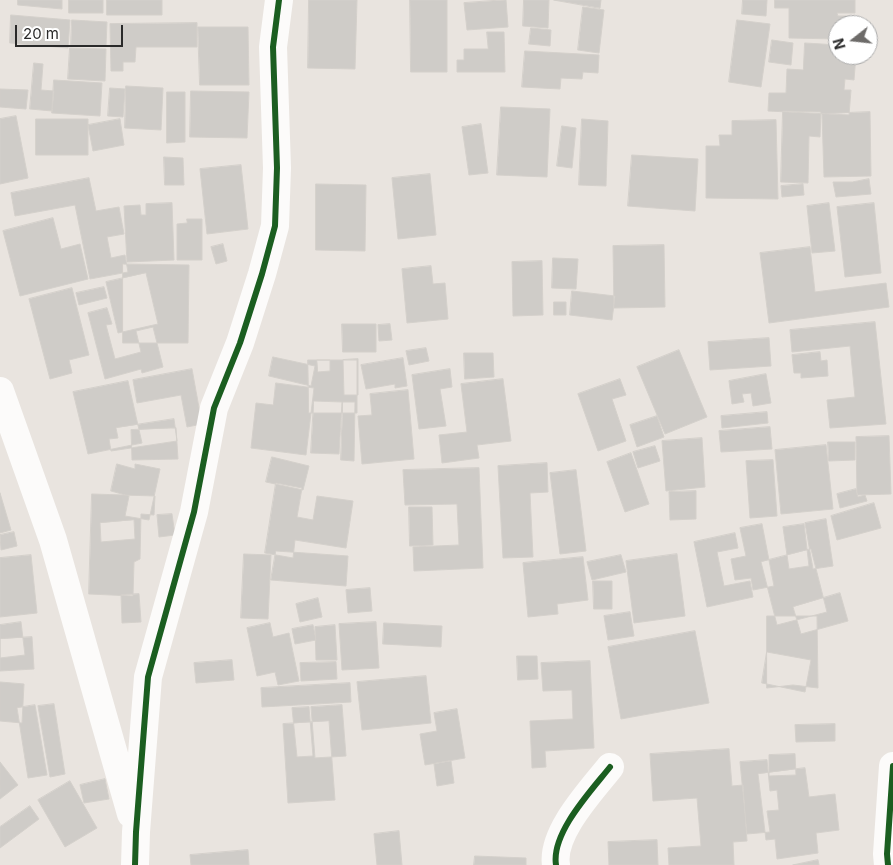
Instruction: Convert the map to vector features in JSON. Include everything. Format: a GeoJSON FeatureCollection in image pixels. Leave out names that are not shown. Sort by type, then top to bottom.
{"type":"FeatureCollection","features":[{"type":"Feature","properties":{"kind":"street"},"geometry":{"type":"LineString","coordinates":[[135,865],[148,677],[194,512],[214,408],[240,343],[275,226],[276,168],[273,48],[279,0]]}},
{"type":"Feature","properties":{"kind":"street"},"geometry":{"type":"LineString","coordinates":[[0,391],[53,540],[136,832]]}},
{"type":"Feature","properties":{"kind":"street"},"geometry":{"type":"LineString","coordinates":[[888,865],[887,854],[893,766]]}},
{"type":"Feature","properties":{"kind":"street"},"geometry":{"type":"LineString","coordinates":[[556,865],[555,859],[561,834],[610,767]]}},
{"type":"Feature","properties":{"kind":"building"},"geometry":{"type":"Polygon","coordinates":[[[18,0],[62,0],[62,9],[18,5],[18,0]]]}},
{"type":"Feature","properties":{"kind":"building"},"geometry":{"type":"Polygon","coordinates":[[[69,0],[103,0],[103,13],[69,13],[69,0]]]}},
{"type":"Feature","properties":{"kind":"building"},"geometry":{"type":"Polygon","coordinates":[[[107,0],[162,0],[162,15],[107,15],[107,0]]]}},
{"type":"Feature","properties":{"kind":"building"},"geometry":{"type":"Polygon","coordinates":[[[309,0],[357,0],[355,69],[308,68],[309,0]]]}},
{"type":"Feature","properties":{"kind":"building"},"geometry":{"type":"Polygon","coordinates":[[[410,0],[447,0],[447,72],[411,72],[410,0]]]}},
{"type":"Feature","properties":{"kind":"building"},"geometry":{"type":"Polygon","coordinates":[[[506,0],[508,27],[467,30],[464,3],[506,0]]]}},
{"type":"Feature","properties":{"kind":"building"},"geometry":{"type":"Polygon","coordinates":[[[524,0],[549,0],[548,28],[523,26],[524,0]]]}},
{"type":"Feature","properties":{"kind":"building"},"geometry":{"type":"Polygon","coordinates":[[[554,0],[601,0],[600,8],[554,0]]]}},
{"type":"Feature","properties":{"kind":"building"},"geometry":{"type":"Polygon","coordinates":[[[743,0],[767,0],[766,16],[742,14],[743,0]]]}},
{"type":"Feature","properties":{"kind":"building"},"geometry":{"type":"Polygon","coordinates":[[[775,0],[855,0],[855,13],[828,15],[828,39],[789,38],[789,8],[775,8],[775,0]]]}},
{"type":"Feature","properties":{"kind":"building"},"geometry":{"type":"Polygon","coordinates":[[[583,7],[604,10],[599,53],[578,50],[583,7]]]}},
{"type":"Feature","properties":{"kind":"building"},"geometry":{"type":"Polygon","coordinates":[[[11,15],[70,20],[68,48],[10,43],[11,15]]]}},
{"type":"Feature","properties":{"kind":"building"},"geometry":{"type":"Polygon","coordinates":[[[72,20],[107,22],[106,46],[71,45],[72,20]]]}},
{"type":"Feature","properties":{"kind":"building"},"geometry":{"type":"Polygon","coordinates":[[[737,20],[770,24],[761,87],[729,82],[737,20]]]}},
{"type":"Feature","properties":{"kind":"building"},"geometry":{"type":"Polygon","coordinates":[[[197,23],[197,47],[136,47],[135,62],[123,62],[123,71],[111,71],[110,24],[197,23]]]}},
{"type":"Feature","properties":{"kind":"building"},"geometry":{"type":"Polygon","coordinates":[[[198,27],[248,27],[249,85],[200,85],[198,27]]]}},
{"type":"Feature","properties":{"kind":"building"},"geometry":{"type":"Polygon","coordinates":[[[531,28],[551,30],[550,46],[529,44],[531,28]]]}},
{"type":"Feature","properties":{"kind":"building"},"geometry":{"type":"Polygon","coordinates":[[[487,32],[504,32],[505,72],[457,72],[457,60],[464,60],[464,49],[488,49],[487,32]]]}},
{"type":"Feature","properties":{"kind":"building"},"geometry":{"type":"Polygon","coordinates":[[[772,40],[793,43],[791,65],[769,62],[772,40]]]}},
{"type":"Feature","properties":{"kind":"building"},"geometry":{"type":"Polygon","coordinates":[[[805,43],[828,44],[828,65],[855,65],[854,80],[845,79],[844,90],[851,90],[849,115],[768,111],[769,93],[786,93],[787,69],[803,70],[805,43]]]}},
{"type":"Feature","properties":{"kind":"building"},"geometry":{"type":"Polygon","coordinates":[[[70,48],[106,49],[105,81],[68,79],[70,48]]]}},
{"type":"Feature","properties":{"kind":"building"},"geometry":{"type":"Polygon","coordinates":[[[525,51],[599,55],[598,73],[583,72],[582,79],[561,78],[560,89],[522,87],[525,51]]]}},
{"type":"Feature","properties":{"kind":"building"},"geometry":{"type":"Polygon","coordinates":[[[34,63],[43,64],[41,90],[54,91],[52,111],[30,109],[34,63]]]}},
{"type":"Feature","properties":{"kind":"building"},"geometry":{"type":"Polygon","coordinates":[[[54,80],[102,83],[100,116],[52,113],[54,80]]]}},
{"type":"Feature","properties":{"kind":"building"},"geometry":{"type":"Polygon","coordinates":[[[126,86],[163,88],[161,130],[125,128],[126,86]]]}},
{"type":"Feature","properties":{"kind":"building"},"geometry":{"type":"Polygon","coordinates":[[[110,88],[125,89],[123,117],[108,116],[110,88]]]}},
{"type":"Feature","properties":{"kind":"building"},"geometry":{"type":"Polygon","coordinates":[[[0,89],[28,90],[26,109],[0,107],[0,89]]]}},
{"type":"Feature","properties":{"kind":"building"},"geometry":{"type":"Polygon","coordinates":[[[191,91],[249,92],[247,138],[190,137],[191,91]]]}},
{"type":"Feature","properties":{"kind":"building"},"geometry":{"type":"Polygon","coordinates":[[[167,92],[185,92],[185,142],[167,143],[167,92]]]}},
{"type":"Feature","properties":{"kind":"building"},"geometry":{"type":"Polygon","coordinates":[[[501,107],[550,109],[547,177],[497,175],[501,107]]]}},
{"type":"Feature","properties":{"kind":"building"},"geometry":{"type":"Polygon","coordinates":[[[783,111],[821,112],[820,137],[809,136],[808,183],[781,182],[783,111]]]}},
{"type":"Feature","properties":{"kind":"building"},"geometry":{"type":"Polygon","coordinates":[[[870,112],[871,176],[824,177],[822,114],[870,112]]]}},
{"type":"Feature","properties":{"kind":"building"},"geometry":{"type":"Polygon","coordinates":[[[16,116],[28,178],[0,184],[0,119],[16,116]]]}},
{"type":"Feature","properties":{"kind":"building"},"geometry":{"type":"Polygon","coordinates":[[[36,119],[88,119],[88,155],[36,155],[36,119]]]}},
{"type":"Feature","properties":{"kind":"building"},"geometry":{"type":"Polygon","coordinates":[[[120,119],[124,145],[93,151],[88,125],[120,119]]]}},
{"type":"Feature","properties":{"kind":"building"},"geometry":{"type":"Polygon","coordinates":[[[582,119],[608,121],[606,186],[579,185],[582,119]]]}},
{"type":"Feature","properties":{"kind":"building"},"geometry":{"type":"Polygon","coordinates":[[[776,120],[778,199],[706,198],[706,146],[720,146],[719,135],[732,135],[732,121],[776,120]]]}},
{"type":"Feature","properties":{"kind":"building"},"geometry":{"type":"Polygon","coordinates":[[[481,124],[488,173],[469,175],[462,127],[481,124]]]}},
{"type":"Feature","properties":{"kind":"building"},"geometry":{"type":"Polygon","coordinates":[[[562,126],[576,128],[572,168],[557,166],[562,126]]]}},
{"type":"Feature","properties":{"kind":"building"},"geometry":{"type":"Polygon","coordinates":[[[632,155],[698,159],[695,211],[628,206],[632,155]]]}},
{"type":"Feature","properties":{"kind":"building"},"geometry":{"type":"Polygon","coordinates":[[[164,157],[183,158],[184,185],[165,185],[164,157]]]}},
{"type":"Feature","properties":{"kind":"building"},"geometry":{"type":"Polygon","coordinates":[[[241,165],[248,229],[207,234],[200,169],[241,165]]]}},
{"type":"Feature","properties":{"kind":"building"},"geometry":{"type":"Polygon","coordinates":[[[430,174],[436,235],[398,239],[392,178],[430,174]]]}},
{"type":"Feature","properties":{"kind":"building"},"geometry":{"type":"Polygon","coordinates":[[[89,178],[96,211],[119,207],[124,234],[107,237],[111,258],[125,255],[128,272],[90,279],[75,205],[15,216],[11,193],[89,178]]]}},
{"type":"Feature","properties":{"kind":"building"},"geometry":{"type":"Polygon","coordinates":[[[869,179],[871,194],[836,197],[833,182],[852,182],[869,179]]]}},
{"type":"Feature","properties":{"kind":"building"},"geometry":{"type":"Polygon","coordinates":[[[316,184],[366,185],[365,251],[316,250],[316,184]]]}},
{"type":"Feature","properties":{"kind":"building"},"geometry":{"type":"Polygon","coordinates":[[[803,184],[804,195],[782,197],[781,186],[803,184]]]}},
{"type":"Feature","properties":{"kind":"building"},"geometry":{"type":"Polygon","coordinates":[[[172,203],[174,260],[127,262],[124,206],[140,205],[141,215],[146,215],[146,204],[172,203]]]}},
{"type":"Feature","properties":{"kind":"building"},"geometry":{"type":"Polygon","coordinates":[[[829,203],[835,251],[812,253],[807,206],[829,203]]]}},
{"type":"Feature","properties":{"kind":"building"},"geometry":{"type":"Polygon","coordinates":[[[874,203],[881,273],[845,277],[837,207],[874,203]]]}},
{"type":"Feature","properties":{"kind":"building"},"geometry":{"type":"Polygon","coordinates":[[[53,218],[61,249],[80,244],[88,279],[20,296],[3,231],[53,218]]]}},
{"type":"Feature","properties":{"kind":"building"},"geometry":{"type":"Polygon","coordinates":[[[187,219],[202,219],[202,260],[177,260],[177,224],[187,223],[187,219]]]}},
{"type":"Feature","properties":{"kind":"building"},"geometry":{"type":"Polygon","coordinates":[[[223,244],[227,261],[216,264],[211,247],[223,244]]]}},
{"type":"Feature","properties":{"kind":"building"},"geometry":{"type":"Polygon","coordinates":[[[664,245],[665,307],[614,308],[613,246],[664,245]]]}},
{"type":"Feature","properties":{"kind":"building"},"geometry":{"type":"Polygon","coordinates":[[[810,247],[815,292],[886,283],[889,307],[769,323],[760,253],[810,247]]]}},
{"type":"Feature","properties":{"kind":"building"},"geometry":{"type":"Polygon","coordinates":[[[553,258],[578,259],[576,289],[552,288],[553,258]]]}},
{"type":"Feature","properties":{"kind":"building"},"geometry":{"type":"Polygon","coordinates":[[[542,261],[543,315],[513,316],[512,262],[542,261]]]}},
{"type":"Feature","properties":{"kind":"building"},"geometry":{"type":"Polygon","coordinates":[[[123,264],[189,265],[188,343],[123,343],[123,264]]]}},
{"type":"Feature","properties":{"kind":"building"},"geometry":{"type":"Polygon","coordinates":[[[431,266],[433,284],[445,283],[448,319],[407,323],[402,269],[431,266]]]}},
{"type":"Feature","properties":{"kind":"building"},"geometry":{"type":"Polygon","coordinates":[[[146,273],[158,324],[118,333],[106,282],[146,273]]]}},
{"type":"Feature","properties":{"kind":"building"},"geometry":{"type":"Polygon","coordinates":[[[104,287],[107,298],[79,305],[76,293],[104,287]]]}},
{"type":"Feature","properties":{"kind":"building"},"geometry":{"type":"Polygon","coordinates":[[[72,288],[89,355],[69,360],[72,373],[50,379],[29,299],[72,288]]]}},
{"type":"Feature","properties":{"kind":"building"},"geometry":{"type":"Polygon","coordinates":[[[572,291],[615,296],[612,320],[570,315],[572,291]]]}},
{"type":"Feature","properties":{"kind":"building"},"geometry":{"type":"Polygon","coordinates":[[[554,302],[566,302],[566,315],[554,315],[554,302]]]}},
{"type":"Feature","properties":{"kind":"building"},"geometry":{"type":"Polygon","coordinates":[[[107,308],[112,324],[106,325],[115,359],[141,352],[136,331],[153,327],[163,367],[142,373],[141,369],[105,379],[88,313],[107,308]]]}},
{"type":"Feature","properties":{"kind":"building"},"geometry":{"type":"Polygon","coordinates":[[[875,322],[886,424],[830,428],[827,400],[855,397],[850,346],[792,352],[790,330],[875,322]]]}},
{"type":"Feature","properties":{"kind":"building"},"geometry":{"type":"Polygon","coordinates":[[[342,324],[376,324],[376,352],[343,352],[342,324]]]}},
{"type":"Feature","properties":{"kind":"building"},"geometry":{"type":"Polygon","coordinates":[[[390,324],[392,340],[379,341],[378,325],[390,324]]]}},
{"type":"Feature","properties":{"kind":"building"},"geometry":{"type":"Polygon","coordinates":[[[769,338],[771,366],[710,370],[708,342],[769,338]]]}},
{"type":"Feature","properties":{"kind":"building"},"geometry":{"type":"Polygon","coordinates":[[[426,348],[429,361],[409,365],[406,351],[426,348]]]}},
{"type":"Feature","properties":{"kind":"building"},"geometry":{"type":"Polygon","coordinates":[[[679,350],[707,417],[665,434],[637,367],[679,350]]]}},
{"type":"Feature","properties":{"kind":"building"},"geometry":{"type":"Polygon","coordinates":[[[820,352],[821,361],[827,360],[828,376],[801,378],[801,373],[794,373],[792,355],[820,352]]]}},
{"type":"Feature","properties":{"kind":"building"},"geometry":{"type":"Polygon","coordinates":[[[464,353],[493,353],[494,377],[465,379],[464,353]]]}},
{"type":"Feature","properties":{"kind":"building"},"geometry":{"type":"Polygon","coordinates":[[[273,357],[315,366],[311,386],[269,376],[273,357]]]}},
{"type":"Feature","properties":{"kind":"building"},"geometry":{"type":"Polygon","coordinates":[[[403,358],[407,386],[395,388],[395,384],[366,389],[361,365],[403,358]]]}},
{"type":"Feature","properties":{"kind":"building"},"geometry":{"type":"Polygon","coordinates":[[[358,359],[358,395],[344,395],[343,360],[358,359]]]}},
{"type":"Feature","properties":{"kind":"building"},"geometry":{"type":"Polygon","coordinates":[[[308,360],[357,360],[357,413],[309,413],[308,360]]]}},
{"type":"Feature","properties":{"kind":"building"},"geometry":{"type":"Polygon","coordinates":[[[317,360],[330,360],[330,371],[318,372],[317,360]]]}},
{"type":"Feature","properties":{"kind":"building"},"geometry":{"type":"Polygon","coordinates":[[[192,369],[202,424],[187,427],[181,395],[137,403],[133,380],[192,369]]]}},
{"type":"Feature","properties":{"kind":"building"},"geometry":{"type":"Polygon","coordinates":[[[450,369],[452,387],[440,389],[446,426],[419,429],[412,375],[450,369]]]}},
{"type":"Feature","properties":{"kind":"building"},"geometry":{"type":"Polygon","coordinates":[[[766,374],[771,403],[753,406],[751,393],[742,394],[744,402],[732,404],[729,381],[766,374]]]}},
{"type":"Feature","properties":{"kind":"building"},"geometry":{"type":"Polygon","coordinates":[[[503,379],[511,441],[477,445],[479,458],[442,463],[439,435],[467,432],[461,384],[503,379]]]}},
{"type":"Feature","properties":{"kind":"building"},"geometry":{"type":"Polygon","coordinates":[[[620,379],[626,395],[612,399],[626,441],[598,451],[578,394],[620,379]]]}},
{"type":"Feature","properties":{"kind":"building"},"geometry":{"type":"Polygon","coordinates":[[[128,381],[142,443],[88,454],[73,392],[128,381]]]}},
{"type":"Feature","properties":{"kind":"building"},"geometry":{"type":"Polygon","coordinates":[[[276,383],[314,388],[306,455],[251,448],[256,403],[273,405],[276,383]]]}},
{"type":"Feature","properties":{"kind":"building"},"geometry":{"type":"Polygon","coordinates":[[[408,390],[414,459],[362,464],[358,416],[372,415],[370,394],[408,390]]]}},
{"type":"Feature","properties":{"kind":"building"},"geometry":{"type":"Polygon","coordinates":[[[314,401],[342,402],[339,454],[311,453],[314,401]]]}},
{"type":"Feature","properties":{"kind":"building"},"geometry":{"type":"Polygon","coordinates":[[[343,402],[355,402],[354,461],[341,460],[343,402]]]}},
{"type":"Feature","properties":{"kind":"building"},"geometry":{"type":"Polygon","coordinates":[[[767,412],[768,423],[722,428],[721,416],[767,412]]]}},
{"type":"Feature","properties":{"kind":"building"},"geometry":{"type":"Polygon","coordinates":[[[657,416],[664,437],[637,447],[630,425],[657,416]]]}},
{"type":"Feature","properties":{"kind":"building"},"geometry":{"type":"Polygon","coordinates":[[[174,419],[177,441],[111,451],[109,439],[118,438],[116,428],[174,419]]]}},
{"type":"Feature","properties":{"kind":"building"},"geometry":{"type":"Polygon","coordinates":[[[770,427],[772,449],[721,452],[719,431],[770,427]]]}},
{"type":"Feature","properties":{"kind":"building"},"geometry":{"type":"Polygon","coordinates":[[[176,428],[178,459],[132,460],[131,430],[176,428]]]}},
{"type":"Feature","properties":{"kind":"building"},"geometry":{"type":"Polygon","coordinates":[[[889,436],[891,494],[857,495],[856,437],[889,436]]]}},
{"type":"Feature","properties":{"kind":"building"},"geometry":{"type":"Polygon","coordinates":[[[702,438],[705,487],[666,491],[662,441],[702,438]]]}},
{"type":"Feature","properties":{"kind":"building"},"geometry":{"type":"Polygon","coordinates":[[[828,442],[855,442],[855,460],[829,461],[828,442]]]}},
{"type":"Feature","properties":{"kind":"building"},"geometry":{"type":"Polygon","coordinates":[[[826,445],[833,509],[781,514],[775,450],[826,445]]]}},
{"type":"Feature","properties":{"kind":"building"},"geometry":{"type":"Polygon","coordinates":[[[655,446],[660,461],[638,468],[633,452],[655,446]]]}},
{"type":"Feature","properties":{"kind":"building"},"geometry":{"type":"Polygon","coordinates":[[[631,453],[649,504],[625,512],[607,462],[631,453]]]}},
{"type":"Feature","properties":{"kind":"building"},"geometry":{"type":"Polygon","coordinates":[[[272,457],[309,466],[303,490],[266,482],[272,457]]]}},
{"type":"Feature","properties":{"kind":"building"},"geometry":{"type":"Polygon","coordinates":[[[773,460],[777,516],[750,518],[746,461],[773,460]]]}},
{"type":"Feature","properties":{"kind":"building"},"geometry":{"type":"Polygon","coordinates":[[[547,463],[548,492],[530,493],[533,557],[503,558],[498,466],[547,463]]]}},
{"type":"Feature","properties":{"kind":"building"},"geometry":{"type":"Polygon","coordinates":[[[117,464],[135,469],[135,464],[160,469],[149,520],[125,516],[129,496],[111,491],[117,464]]]}},
{"type":"Feature","properties":{"kind":"building"},"geometry":{"type":"Polygon","coordinates":[[[479,468],[483,568],[414,571],[413,547],[459,545],[457,504],[405,505],[403,470],[479,468]]]}},
{"type":"Feature","properties":{"kind":"building"},"geometry":{"type":"Polygon","coordinates":[[[576,470],[586,551],[560,554],[550,473],[576,470]]]}},
{"type":"Feature","properties":{"kind":"building"},"geometry":{"type":"Polygon","coordinates":[[[276,483],[302,488],[297,517],[313,520],[317,496],[353,501],[346,548],[295,540],[293,558],[265,553],[276,483]]]}},
{"type":"Feature","properties":{"kind":"building"},"geometry":{"type":"Polygon","coordinates":[[[856,489],[858,497],[865,495],[867,501],[840,508],[837,494],[856,489]]]}},
{"type":"Feature","properties":{"kind":"building"},"geometry":{"type":"Polygon","coordinates":[[[696,491],[696,519],[670,520],[669,492],[696,491]]]}},
{"type":"Feature","properties":{"kind":"building"},"geometry":{"type":"Polygon","coordinates":[[[0,493],[11,530],[0,533],[0,493]]]}},
{"type":"Feature","properties":{"kind":"building"},"geometry":{"type":"Polygon","coordinates":[[[92,494],[155,496],[154,515],[141,514],[140,559],[134,562],[133,596],[89,594],[92,494]]]}},
{"type":"Feature","properties":{"kind":"building"},"geometry":{"type":"Polygon","coordinates":[[[874,503],[881,528],[837,540],[831,516],[874,503]]]}},
{"type":"Feature","properties":{"kind":"building"},"geometry":{"type":"Polygon","coordinates":[[[409,507],[432,507],[433,545],[410,546],[409,507]]]}},
{"type":"Feature","properties":{"kind":"building"},"geometry":{"type":"Polygon","coordinates":[[[172,514],[175,535],[159,537],[157,515],[172,514]]]}},
{"type":"Feature","properties":{"kind":"building"},"geometry":{"type":"Polygon","coordinates":[[[826,519],[833,566],[813,569],[805,523],[826,519]]]}},
{"type":"Feature","properties":{"kind":"building"},"geometry":{"type":"Polygon","coordinates":[[[134,520],[135,539],[101,542],[100,523],[134,520]]]}},
{"type":"Feature","properties":{"kind":"building"},"geometry":{"type":"Polygon","coordinates":[[[762,524],[774,586],[753,590],[751,578],[735,580],[731,559],[746,556],[740,528],[762,524]]]}},
{"type":"Feature","properties":{"kind":"building"},"geometry":{"type":"Polygon","coordinates":[[[804,524],[809,566],[789,569],[783,527],[804,524]]]}},
{"type":"Feature","properties":{"kind":"building"},"geometry":{"type":"Polygon","coordinates":[[[14,532],[17,546],[1,550],[0,535],[14,532]]]}},
{"type":"Feature","properties":{"kind":"building"},"geometry":{"type":"Polygon","coordinates":[[[735,533],[738,548],[717,552],[724,586],[750,581],[753,597],[707,607],[694,542],[735,533]]]}},
{"type":"Feature","properties":{"kind":"building"},"geometry":{"type":"Polygon","coordinates":[[[811,549],[827,612],[777,625],[761,562],[811,549]]]}},
{"type":"Feature","properties":{"kind":"building"},"geometry":{"type":"Polygon","coordinates":[[[276,551],[348,556],[346,586],[271,580],[276,551]]]}},
{"type":"Feature","properties":{"kind":"building"},"geometry":{"type":"Polygon","coordinates":[[[244,554],[271,555],[268,619],[241,618],[244,554]]]}},
{"type":"Feature","properties":{"kind":"building"},"geometry":{"type":"Polygon","coordinates":[[[677,554],[685,616],[634,623],[626,561],[677,554]]]}},
{"type":"Feature","properties":{"kind":"building"},"geometry":{"type":"Polygon","coordinates":[[[31,555],[37,613],[0,617],[0,558],[31,555]]]}},
{"type":"Feature","properties":{"kind":"building"},"geometry":{"type":"Polygon","coordinates":[[[621,555],[626,572],[592,580],[587,562],[621,555]]]}},
{"type":"Feature","properties":{"kind":"building"},"geometry":{"type":"Polygon","coordinates":[[[583,557],[588,600],[557,604],[558,614],[528,617],[523,563],[583,557]]]}},
{"type":"Feature","properties":{"kind":"building"},"geometry":{"type":"Polygon","coordinates":[[[593,581],[612,581],[612,609],[594,609],[593,581]]]}},
{"type":"Feature","properties":{"kind":"building"},"geometry":{"type":"Polygon","coordinates":[[[370,588],[372,611],[348,613],[346,590],[370,588]]]}},
{"type":"Feature","properties":{"kind":"building"},"geometry":{"type":"Polygon","coordinates":[[[840,593],[848,621],[801,634],[793,607],[840,593]]]}},
{"type":"Feature","properties":{"kind":"building"},"geometry":{"type":"Polygon","coordinates":[[[139,594],[141,622],[122,623],[121,595],[139,594]]]}},
{"type":"Feature","properties":{"kind":"building"},"geometry":{"type":"Polygon","coordinates":[[[318,598],[322,617],[300,622],[296,604],[318,598]]]}},
{"type":"Feature","properties":{"kind":"building"},"geometry":{"type":"Polygon","coordinates":[[[630,612],[634,636],[608,640],[604,616],[630,612]]]}},
{"type":"Feature","properties":{"kind":"building"},"geometry":{"type":"Polygon","coordinates":[[[767,616],[817,616],[818,688],[793,685],[767,688],[767,616]]]}},
{"type":"Feature","properties":{"kind":"building"},"geometry":{"type":"Polygon","coordinates":[[[21,622],[25,655],[0,658],[0,625],[21,622]]]}},
{"type":"Feature","properties":{"kind":"building"},"geometry":{"type":"Polygon","coordinates":[[[376,622],[379,668],[342,670],[339,624],[376,622]]]}},
{"type":"Feature","properties":{"kind":"building"},"geometry":{"type":"Polygon","coordinates":[[[270,623],[273,637],[289,633],[299,681],[278,685],[275,672],[257,676],[247,628],[270,623]]]}},
{"type":"Feature","properties":{"kind":"building"},"geometry":{"type":"Polygon","coordinates":[[[384,623],[442,626],[441,647],[383,644],[384,623]]]}},
{"type":"Feature","properties":{"kind":"building"},"geometry":{"type":"Polygon","coordinates":[[[313,625],[316,640],[295,644],[292,629],[313,625]]]}},
{"type":"Feature","properties":{"kind":"building"},"geometry":{"type":"Polygon","coordinates":[[[335,625],[337,660],[316,660],[315,627],[335,625]]]}},
{"type":"Feature","properties":{"kind":"building"},"geometry":{"type":"Polygon","coordinates":[[[695,631],[709,703],[621,719],[608,647],[695,631]]]}},
{"type":"Feature","properties":{"kind":"building"},"geometry":{"type":"Polygon","coordinates":[[[32,637],[34,669],[0,671],[0,639],[32,637]]]}},
{"type":"Feature","properties":{"kind":"building"},"geometry":{"type":"Polygon","coordinates":[[[767,652],[811,660],[805,692],[762,683],[767,652]]]}},
{"type":"Feature","properties":{"kind":"building"},"geometry":{"type":"Polygon","coordinates":[[[517,656],[537,656],[538,679],[518,680],[517,656]]]}},
{"type":"Feature","properties":{"kind":"building"},"geometry":{"type":"Polygon","coordinates":[[[232,660],[234,680],[196,683],[194,663],[232,660]]]}},
{"type":"Feature","properties":{"kind":"building"},"geometry":{"type":"Polygon","coordinates":[[[590,661],[594,748],[545,751],[546,767],[532,768],[530,721],[573,719],[572,690],[543,691],[541,663],[590,661]]]}},
{"type":"Feature","properties":{"kind":"building"},"geometry":{"type":"Polygon","coordinates":[[[336,662],[337,679],[301,681],[300,663],[336,662]]]}},
{"type":"Feature","properties":{"kind":"building"},"geometry":{"type":"Polygon","coordinates":[[[426,676],[431,723],[362,730],[357,682],[426,676]]]}},
{"type":"Feature","properties":{"kind":"building"},"geometry":{"type":"Polygon","coordinates":[[[0,682],[24,684],[22,723],[0,721],[0,682]]]}},
{"type":"Feature","properties":{"kind":"building"},"geometry":{"type":"Polygon","coordinates":[[[350,683],[351,702],[262,707],[261,688],[350,683]]]}},
{"type":"Feature","properties":{"kind":"building"},"geometry":{"type":"Polygon","coordinates":[[[54,704],[65,774],[50,777],[38,706],[54,704]]]}},
{"type":"Feature","properties":{"kind":"building"},"geometry":{"type":"Polygon","coordinates":[[[35,705],[47,775],[28,778],[17,708],[35,705]]]}},
{"type":"Feature","properties":{"kind":"building"},"geometry":{"type":"Polygon","coordinates":[[[342,705],[346,756],[315,758],[311,707],[342,705]]]}},
{"type":"Feature","properties":{"kind":"building"},"geometry":{"type":"Polygon","coordinates":[[[309,707],[313,756],[297,757],[292,708],[309,707]]]}},
{"type":"Feature","properties":{"kind":"building"},"geometry":{"type":"Polygon","coordinates":[[[457,709],[465,758],[425,765],[420,734],[437,731],[434,713],[457,709]]]}},
{"type":"Feature","properties":{"kind":"building"},"geometry":{"type":"Polygon","coordinates":[[[329,721],[335,800],[288,803],[283,724],[329,721]]]}},
{"type":"Feature","properties":{"kind":"building"},"geometry":{"type":"Polygon","coordinates":[[[835,724],[835,741],[796,742],[795,725],[835,724]]]}},
{"type":"Feature","properties":{"kind":"building"},"geometry":{"type":"Polygon","coordinates":[[[729,749],[732,786],[743,785],[747,841],[733,842],[734,865],[669,865],[668,848],[701,846],[697,798],[653,801],[650,754],[729,749]]]}},
{"type":"Feature","properties":{"kind":"building"},"geometry":{"type":"Polygon","coordinates":[[[795,754],[796,775],[769,776],[769,755],[795,754]]]}},
{"type":"Feature","properties":{"kind":"building"},"geometry":{"type":"Polygon","coordinates":[[[767,760],[770,791],[777,790],[779,810],[767,811],[770,832],[747,834],[740,762],[767,760]]]}},
{"type":"Feature","properties":{"kind":"building"},"geometry":{"type":"Polygon","coordinates":[[[451,761],[454,783],[437,786],[434,764],[451,761]]]}},
{"type":"Feature","properties":{"kind":"building"},"geometry":{"type":"Polygon","coordinates":[[[0,762],[18,785],[0,799],[0,762]]]}},
{"type":"Feature","properties":{"kind":"building"},"geometry":{"type":"Polygon","coordinates":[[[805,768],[809,797],[835,794],[839,830],[816,833],[818,853],[777,859],[775,839],[766,840],[758,774],[805,768]]]}},
{"type":"Feature","properties":{"kind":"building"},"geometry":{"type":"Polygon","coordinates":[[[105,779],[109,799],[84,803],[80,785],[105,779]]]}},
{"type":"Feature","properties":{"kind":"building"},"geometry":{"type":"Polygon","coordinates":[[[70,781],[97,828],[65,847],[38,800],[70,781]]]}},
{"type":"Feature","properties":{"kind":"building"},"geometry":{"type":"Polygon","coordinates":[[[30,806],[39,819],[0,848],[0,827],[30,806]]]}},
{"type":"Feature","properties":{"kind":"building"},"geometry":{"type":"Polygon","coordinates":[[[399,831],[402,865],[377,865],[374,834],[399,831]]]}},
{"type":"Feature","properties":{"kind":"building"},"geometry":{"type":"Polygon","coordinates":[[[657,840],[658,865],[609,865],[608,842],[657,840]]]}},
{"type":"Feature","properties":{"kind":"building"},"geometry":{"type":"Polygon","coordinates":[[[248,850],[249,865],[191,865],[190,855],[248,850]]]}},
{"type":"Feature","properties":{"kind":"building"},"geometry":{"type":"Polygon","coordinates":[[[475,856],[526,858],[526,865],[474,865],[475,856]]]}},
{"type":"Feature","properties":{"kind":"building"},"geometry":{"type":"Polygon","coordinates":[[[818,860],[819,865],[793,865],[818,860]]]}},
{"type":"Feature","properties":{"kind":"cycle path"},"geometry":{"type":"LineString","coordinates":[[135,865],[148,677],[194,512],[214,408],[240,343],[275,226],[277,168],[273,47],[279,0]]}},
{"type":"Feature","properties":{"kind":"cycle path"},"geometry":{"type":"LineString","coordinates":[[888,865],[887,854],[893,766]]}},
{"type":"Feature","properties":{"kind":"cycle path"},"geometry":{"type":"LineString","coordinates":[[556,865],[556,853],[566,826],[583,800],[610,767]]}}]}
